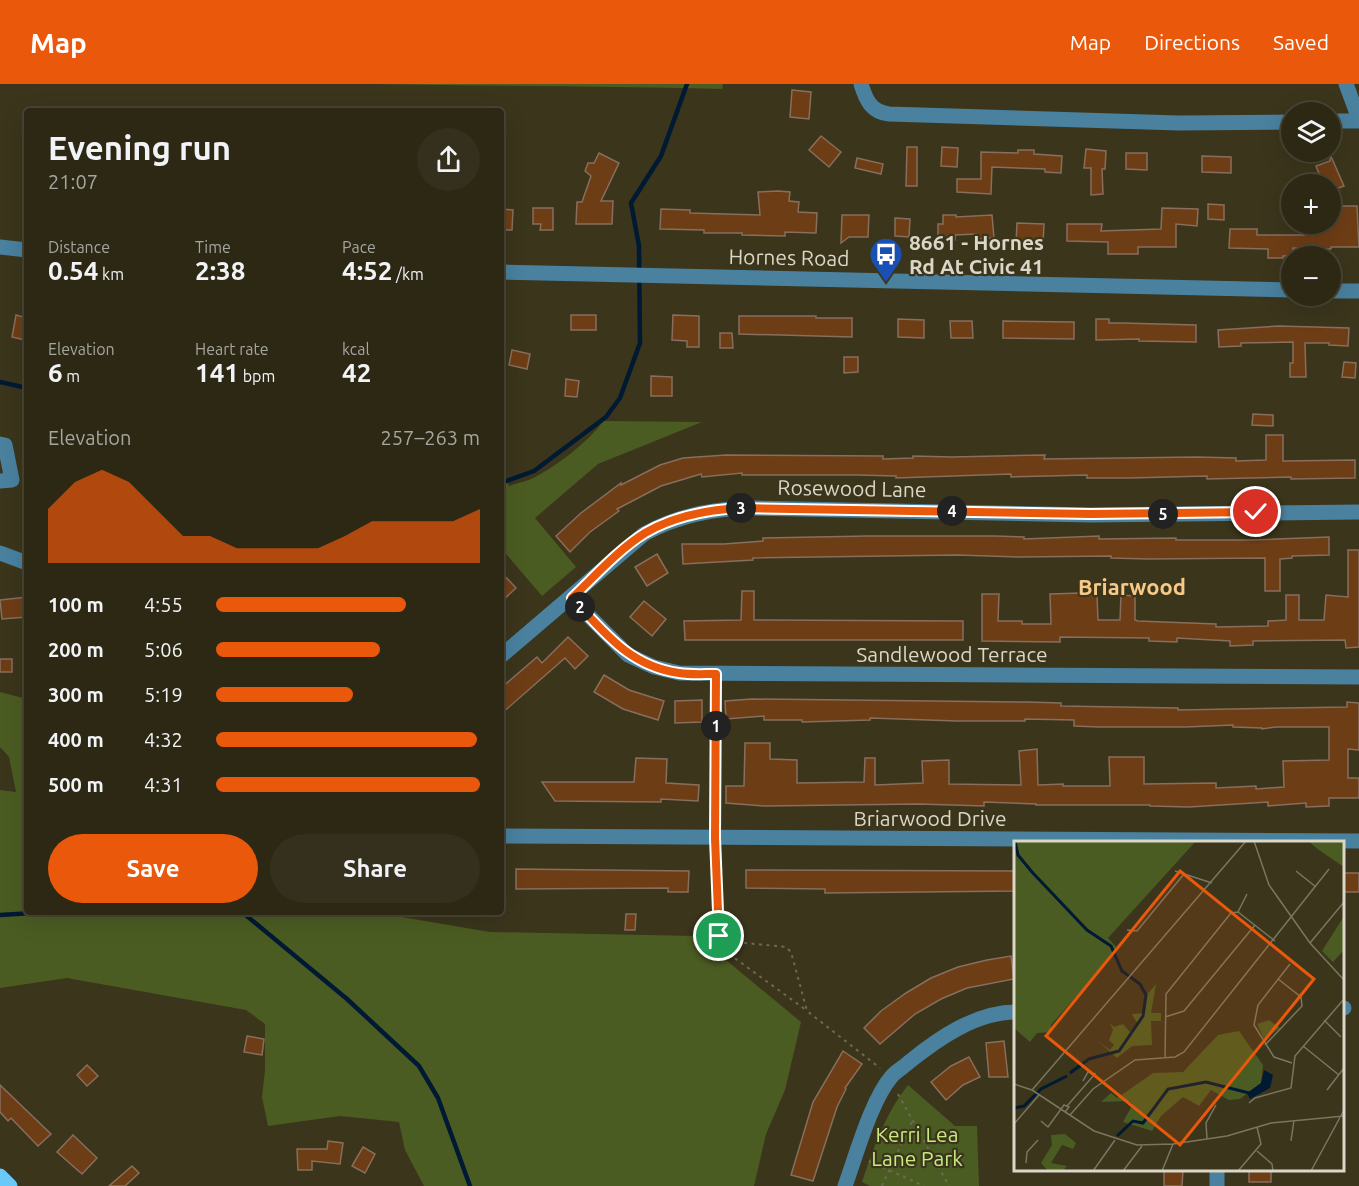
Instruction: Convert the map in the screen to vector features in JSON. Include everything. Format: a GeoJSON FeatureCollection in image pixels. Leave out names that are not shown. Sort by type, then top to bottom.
{"type":"FeatureCollection","features":[{"type":"Feature","properties":{"kind":"main road"},"geometry":{"type":"LineString","coordinates":[[0,1176],[10,1186]]}},
{"type":"Feature","properties":{"kind":"street"},"geometry":{"type":"LineString","coordinates":[[861,84],[869,105],[878,112],[889,114],[1179,123],[1281,122]]}},
{"type":"Feature","properties":{"kind":"street"},"geometry":{"type":"LineString","coordinates":[[1341,121],[1359,120],[1346,84]]}},
{"type":"Feature","properties":{"kind":"street"},"geometry":{"type":"LineString","coordinates":[[0,246],[24,250]]}},
{"type":"Feature","properties":{"kind":"street","name":"Hornes Road"},"geometry":{"type":"LineString","coordinates":[[504,272],[1281,290]]}},
{"type":"Feature","properties":{"kind":"street"},"geometry":{"type":"LineString","coordinates":[[1341,291],[1359,291]]}},
{"type":"Feature","properties":{"kind":"street"},"geometry":{"type":"LineString","coordinates":[[0,444],[5,445],[12,480],[0,481]]}},
{"type":"Feature","properties":{"kind":"street","name":"Rosewood Lane"},"geometry":{"type":"LineString","coordinates":[[504,654],[572,598],[624,549],[644,534],[682,518],[709,510],[753,508],[1091,514],[1359,513]]}},
{"type":"Feature","properties":{"kind":"street"},"geometry":{"type":"LineString","coordinates":[[0,553],[24,562]]}},
{"type":"Feature","properties":{"kind":"street","name":"Sandlewood Terrace"},"geometry":{"type":"LineString","coordinates":[[572,598],[618,646],[642,662],[679,673],[1359,677]]}},
{"type":"Feature","properties":{"kind":"street","name":"Briarwood Drive"},"geometry":{"type":"LineString","coordinates":[[504,836],[1359,841]]}},
{"type":"Feature","properties":{"kind":"street"},"geometry":{"type":"LineString","coordinates":[[845,1186],[872,1110],[891,1077],[933,1043],[967,1024],[989,1015],[1014,1012]]}},
{"type":"Feature","properties":{"kind":"path"},"geometry":{"type":"LineString","coordinates":[[716,674],[715,838],[719,936],[725,941],[786,947],[791,952],[807,1011]]}},
{"type":"Feature","properties":{"kind":"path"},"geometry":{"type":"LineString","coordinates":[[725,941],[724,951],[807,1011],[891,1077],[901,1103],[949,1186]]}},
{"type":"Feature","properties":{"kind":"path"},"geometry":{"type":"LineString","coordinates":[[882,1186],[912,1121]]}},
{"type":"Feature","properties":{"kind":"path"},"geometry":{"type":"LineString","coordinates":[[856,1155],[924,1186]]}},
{"type":"Feature","properties":{"kind":"green space"},"geometry":{"type":"Polygon","coordinates":[[[371,84],[723,84],[722,89],[371,84]]]}},
{"type":"Feature","properties":{"kind":"green space"},"geometry":{"type":"Polygon","coordinates":[[[603,421],[702,422],[598,464],[535,518],[576,567],[542,596],[504,552],[504,474],[509,486],[531,479],[571,453],[603,421]]]}},
{"type":"Feature","properties":{"kind":"green space"},"geometry":{"type":"Polygon","coordinates":[[[0,692],[24,698],[24,915],[390,915],[490,932],[697,936],[801,1022],[785,1090],[766,1134],[754,1186],[424,1186],[405,1150],[399,1122],[340,1116],[268,1126],[262,1097],[265,1070],[265,1024],[246,1010],[67,978],[0,988],[0,790],[16,792],[9,757],[0,747],[0,692]]]}},
{"type":"Feature","properties":{"kind":"green space","name":"Kerri Lea Lane Park"},"geometry":{"type":"Polygon","coordinates":[[[908,1085],[955,1126],[977,1126],[979,1186],[870,1186],[862,1182],[887,1119],[908,1085]]]}},
{"type":"Feature","properties":{"kind":"building"},"geometry":{"type":"Polygon","coordinates":[[[792,90],[811,92],[809,119],[790,117],[792,90]]]}},
{"type":"Feature","properties":{"kind":"building"},"geometry":{"type":"Polygon","coordinates":[[[821,136],[841,152],[829,167],[809,150],[821,136]]]}},
{"type":"Feature","properties":{"kind":"building"},"geometry":{"type":"Polygon","coordinates":[[[907,147],[917,147],[917,186],[906,186],[907,147]]]}},
{"type":"Feature","properties":{"kind":"building"},"geometry":{"type":"Polygon","coordinates":[[[942,147],[958,148],[957,167],[941,166],[942,147]]]}},
{"type":"Feature","properties":{"kind":"building"},"geometry":{"type":"Polygon","coordinates":[[[1086,149],[1106,151],[1105,169],[1102,169],[1103,194],[1091,195],[1091,168],[1084,168],[1086,149]]]}},
{"type":"Feature","properties":{"kind":"building"},"geometry":{"type":"Polygon","coordinates":[[[1018,150],[1034,150],[1034,154],[1062,156],[1061,173],[1045,172],[1045,169],[992,167],[991,194],[957,192],[957,179],[981,179],[981,152],[1018,153],[1018,150]]]}},
{"type":"Feature","properties":{"kind":"building"},"geometry":{"type":"Polygon","coordinates":[[[599,153],[619,163],[601,201],[613,201],[612,224],[576,224],[577,202],[582,202],[591,176],[585,171],[588,163],[594,163],[599,153]]]}},
{"type":"Feature","properties":{"kind":"building"},"geometry":{"type":"Polygon","coordinates":[[[1126,153],[1147,153],[1147,170],[1126,169],[1126,153]]]}},
{"type":"Feature","properties":{"kind":"building"},"geometry":{"type":"Polygon","coordinates":[[[1202,156],[1231,157],[1231,173],[1202,172],[1202,156]]]}},
{"type":"Feature","properties":{"kind":"building"},"geometry":{"type":"Polygon","coordinates":[[[857,158],[883,164],[881,174],[855,168],[857,158]]]}},
{"type":"Feature","properties":{"kind":"building"},"geometry":{"type":"Polygon","coordinates":[[[1334,162],[1339,174],[1319,174],[1316,166],[1334,162]]]}},
{"type":"Feature","properties":{"kind":"building"},"geometry":{"type":"Polygon","coordinates":[[[758,192],[790,192],[789,201],[799,202],[798,212],[817,213],[816,233],[785,232],[785,236],[742,235],[742,233],[704,233],[704,230],[660,229],[661,209],[690,210],[690,213],[760,215],[758,192]]]}},
{"type":"Feature","properties":{"kind":"building"},"geometry":{"type":"Polygon","coordinates":[[[1208,204],[1224,205],[1224,220],[1208,219],[1208,204]]]}},
{"type":"Feature","properties":{"kind":"building"},"geometry":{"type":"Polygon","coordinates":[[[1341,206],[1357,206],[1359,247],[1281,246],[1281,258],[1268,258],[1268,249],[1229,248],[1230,229],[1257,229],[1257,235],[1341,234],[1341,206]]]}},
{"type":"Feature","properties":{"kind":"building"},"geometry":{"type":"Polygon","coordinates":[[[533,208],[553,208],[553,230],[540,230],[541,224],[533,224],[533,208]]]}},
{"type":"Feature","properties":{"kind":"building"},"geometry":{"type":"Polygon","coordinates":[[[1162,208],[1198,209],[1197,226],[1176,224],[1176,247],[1138,247],[1138,254],[1108,254],[1108,242],[1067,241],[1067,224],[1102,224],[1101,231],[1161,229],[1162,208]]]}},
{"type":"Feature","properties":{"kind":"building"},"geometry":{"type":"Polygon","coordinates":[[[504,209],[513,210],[512,230],[504,230],[504,209]]]}},
{"type":"Feature","properties":{"kind":"building"},"geometry":{"type":"Polygon","coordinates":[[[842,215],[869,215],[868,237],[849,237],[841,243],[842,215]]]}},
{"type":"Feature","properties":{"kind":"building"},"geometry":{"type":"Polygon","coordinates":[[[943,215],[956,215],[956,217],[992,215],[994,238],[977,239],[976,234],[955,235],[955,240],[938,239],[938,224],[943,224],[943,215]]]}},
{"type":"Feature","properties":{"kind":"building"},"geometry":{"type":"Polygon","coordinates":[[[895,218],[910,219],[909,237],[895,236],[895,218]]]}},
{"type":"Feature","properties":{"kind":"building"},"geometry":{"type":"Polygon","coordinates":[[[1017,223],[1044,224],[1043,244],[1016,243],[1017,223]]]}},
{"type":"Feature","properties":{"kind":"building"},"geometry":{"type":"Polygon","coordinates":[[[16,315],[24,317],[24,340],[12,337],[16,315]]]}},
{"type":"Feature","properties":{"kind":"building"},"geometry":{"type":"Polygon","coordinates":[[[571,315],[596,315],[596,330],[571,330],[571,315]]]}},
{"type":"Feature","properties":{"kind":"building"},"geometry":{"type":"Polygon","coordinates":[[[673,315],[699,316],[699,347],[687,347],[687,341],[672,340],[673,315]]]}},
{"type":"Feature","properties":{"kind":"building"},"geometry":{"type":"Polygon","coordinates":[[[739,316],[852,318],[852,337],[739,334],[739,316]]]}},
{"type":"Feature","properties":{"kind":"building"},"geometry":{"type":"Polygon","coordinates":[[[898,319],[924,320],[924,338],[898,337],[898,319]]]}},
{"type":"Feature","properties":{"kind":"building"},"geometry":{"type":"Polygon","coordinates":[[[1096,319],[1109,319],[1109,323],[1196,325],[1196,342],[1139,341],[1139,339],[1096,340],[1096,319]]]}},
{"type":"Feature","properties":{"kind":"building"},"geometry":{"type":"Polygon","coordinates":[[[950,321],[972,321],[973,338],[951,338],[950,321]]]}},
{"type":"Feature","properties":{"kind":"building"},"geometry":{"type":"Polygon","coordinates":[[[1003,321],[1074,322],[1074,339],[1003,338],[1003,321]]]}},
{"type":"Feature","properties":{"kind":"building"},"geometry":{"type":"Polygon","coordinates":[[[1279,326],[1349,328],[1348,346],[1305,343],[1306,377],[1290,377],[1293,342],[1241,343],[1241,346],[1219,347],[1218,330],[1279,326]]]}},
{"type":"Feature","properties":{"kind":"building"},"geometry":{"type":"Polygon","coordinates":[[[720,333],[732,333],[733,348],[720,348],[720,333]]]}},
{"type":"Feature","properties":{"kind":"building"},"geometry":{"type":"Polygon","coordinates":[[[512,350],[530,354],[527,369],[509,365],[512,350]]]}},
{"type":"Feature","properties":{"kind":"building"},"geometry":{"type":"Polygon","coordinates":[[[844,357],[858,357],[858,372],[844,373],[844,357]]]}},
{"type":"Feature","properties":{"kind":"building"},"geometry":{"type":"Polygon","coordinates":[[[1344,362],[1356,363],[1355,378],[1342,377],[1344,362]]]}},
{"type":"Feature","properties":{"kind":"building"},"geometry":{"type":"Polygon","coordinates":[[[651,376],[672,377],[672,396],[651,396],[651,376]]]}},
{"type":"Feature","properties":{"kind":"building"},"geometry":{"type":"Polygon","coordinates":[[[566,379],[579,381],[577,397],[565,396],[566,379]]]}},
{"type":"Feature","properties":{"kind":"building"},"geometry":{"type":"Polygon","coordinates":[[[1253,414],[1273,415],[1273,426],[1252,425],[1253,414]]]}},
{"type":"Feature","properties":{"kind":"building"},"geometry":{"type":"Polygon","coordinates":[[[1266,435],[1283,435],[1283,461],[1355,460],[1355,478],[1207,479],[1207,476],[1087,478],[1087,475],[1011,477],[1011,474],[896,478],[896,476],[857,475],[742,475],[742,473],[702,477],[701,474],[661,486],[617,509],[619,511],[590,532],[570,552],[556,536],[581,513],[621,483],[621,485],[660,465],[683,458],[726,455],[883,456],[883,459],[913,458],[913,456],[1045,455],[1044,459],[1196,457],[1236,458],[1236,461],[1266,460],[1266,435]]]}},
{"type":"Feature","properties":{"kind":"building"},"geometry":{"type":"Polygon","coordinates":[[[995,536],[1024,537],[1024,539],[1099,536],[1099,539],[1176,538],[1176,540],[1329,537],[1329,555],[1292,556],[1292,558],[1280,559],[1280,591],[1265,591],[1265,558],[1149,559],[1111,558],[1111,556],[957,555],[753,558],[753,560],[683,564],[682,544],[724,544],[763,541],[763,538],[995,536]]]}},
{"type":"Feature","properties":{"kind":"building"},"geometry":{"type":"Polygon","coordinates":[[[1348,550],[1359,550],[1359,647],[1346,648],[1345,640],[1253,641],[1253,645],[1230,646],[1230,641],[1177,638],[1177,642],[1149,641],[1149,638],[1060,637],[1060,642],[982,641],[982,594],[999,594],[998,621],[1022,621],[1022,624],[1051,624],[1050,594],[1080,593],[1080,596],[1097,595],[1098,620],[1120,620],[1121,595],[1135,596],[1135,620],[1138,621],[1216,624],[1216,627],[1268,626],[1268,621],[1286,620],[1286,595],[1299,595],[1299,620],[1324,620],[1326,595],[1348,597],[1348,550]]]}},
{"type":"Feature","properties":{"kind":"building"},"geometry":{"type":"Polygon","coordinates":[[[657,554],[668,573],[647,586],[635,567],[657,554]]]}},
{"type":"Feature","properties":{"kind":"building"},"geometry":{"type":"Polygon","coordinates":[[[504,575],[516,588],[504,599],[504,575]]]}},
{"type":"Feature","properties":{"kind":"building"},"geometry":{"type":"Polygon","coordinates":[[[742,591],[754,591],[754,620],[963,621],[963,640],[685,640],[684,621],[741,620],[742,591]]]}},
{"type":"Feature","properties":{"kind":"building"},"geometry":{"type":"Polygon","coordinates":[[[24,597],[24,617],[2,619],[0,600],[24,597]]]}},
{"type":"Feature","properties":{"kind":"building"},"geometry":{"type":"Polygon","coordinates":[[[644,601],[666,619],[652,636],[630,617],[644,601]]]}},
{"type":"Feature","properties":{"kind":"building"},"geometry":{"type":"Polygon","coordinates":[[[568,637],[588,656],[575,669],[565,658],[504,711],[504,685],[537,657],[542,663],[568,637]]]}},
{"type":"Feature","properties":{"kind":"building"},"geometry":{"type":"Polygon","coordinates":[[[0,659],[12,659],[12,672],[0,672],[0,659]]]}},
{"type":"Feature","properties":{"kind":"building"},"geometry":{"type":"Polygon","coordinates":[[[604,675],[629,690],[664,701],[658,720],[623,709],[594,692],[604,675]]]}},
{"type":"Feature","properties":{"kind":"building"},"geometry":{"type":"Polygon","coordinates":[[[752,699],[1026,702],[1061,703],[1061,706],[1178,708],[1178,710],[1347,707],[1347,702],[1359,703],[1359,750],[1348,749],[1348,778],[1359,778],[1359,798],[1329,798],[1329,806],[1306,807],[1306,803],[1268,806],[1268,802],[1189,807],[984,802],[984,806],[918,804],[765,806],[726,803],[726,786],[744,786],[745,743],[770,743],[770,759],[797,760],[797,783],[864,782],[865,758],[875,758],[875,785],[923,783],[922,761],[949,760],[949,784],[1021,785],[1019,751],[1037,749],[1038,785],[1110,786],[1109,757],[1144,757],[1144,784],[1216,783],[1216,788],[1256,786],[1256,789],[1284,787],[1283,761],[1329,760],[1329,727],[1262,729],[1233,727],[1233,725],[1099,727],[1074,726],[1074,720],[1025,719],[1025,721],[957,721],[870,718],[870,720],[802,722],[802,720],[764,720],[764,716],[726,719],[725,701],[752,699]]]}},
{"type":"Feature","properties":{"kind":"building"},"geometry":{"type":"Polygon","coordinates":[[[702,700],[702,722],[675,723],[675,701],[702,700]]]}},
{"type":"Feature","properties":{"kind":"building"},"geometry":{"type":"Polygon","coordinates":[[[636,758],[667,759],[666,783],[699,785],[698,801],[661,799],[661,802],[555,801],[542,782],[634,782],[636,758]]]}},
{"type":"Feature","properties":{"kind":"building"},"geometry":{"type":"Polygon","coordinates":[[[516,869],[689,871],[688,892],[668,892],[668,888],[516,889],[516,869]]]}},
{"type":"Feature","properties":{"kind":"building"},"geometry":{"type":"Polygon","coordinates":[[[746,870],[1014,871],[1014,891],[825,893],[825,889],[746,888],[746,870]]]}},
{"type":"Feature","properties":{"kind":"building"},"geometry":{"type":"Polygon","coordinates":[[[1344,873],[1359,873],[1359,892],[1344,892],[1344,873]]]}},
{"type":"Feature","properties":{"kind":"building"},"geometry":{"type":"Polygon","coordinates":[[[626,914],[636,914],[635,930],[625,930],[626,914]]]}},
{"type":"Feature","properties":{"kind":"building"},"geometry":{"type":"Polygon","coordinates":[[[1011,956],[1014,979],[967,988],[941,999],[915,1014],[880,1044],[864,1028],[881,1011],[931,978],[958,967],[1011,956]]]}},
{"type":"Feature","properties":{"kind":"building"},"geometry":{"type":"Polygon","coordinates":[[[247,1036],[264,1039],[262,1055],[244,1052],[247,1036]]]}},
{"type":"Feature","properties":{"kind":"building"},"geometry":{"type":"Polygon","coordinates":[[[1004,1041],[1008,1077],[989,1077],[986,1043],[1004,1041]]]}},
{"type":"Feature","properties":{"kind":"building"},"geometry":{"type":"Polygon","coordinates":[[[843,1051],[862,1064],[845,1088],[837,1107],[813,1181],[791,1175],[813,1102],[843,1051]]]}},
{"type":"Feature","properties":{"kind":"building"},"geometry":{"type":"Polygon","coordinates":[[[969,1057],[980,1077],[963,1085],[946,1100],[931,1082],[951,1066],[969,1057]]]}},
{"type":"Feature","properties":{"kind":"building"},"geometry":{"type":"Polygon","coordinates":[[[87,1065],[98,1076],[87,1086],[77,1075],[87,1065]]]}},
{"type":"Feature","properties":{"kind":"building"},"geometry":{"type":"Polygon","coordinates":[[[0,1085],[51,1134],[38,1146],[11,1118],[8,1121],[0,1112],[0,1085]]]}},
{"type":"Feature","properties":{"kind":"building"},"geometry":{"type":"Polygon","coordinates":[[[73,1135],[97,1158],[82,1174],[57,1152],[73,1135]]]}},
{"type":"Feature","properties":{"kind":"building"},"geometry":{"type":"Polygon","coordinates":[[[328,1141],[343,1143],[340,1164],[312,1161],[312,1170],[298,1170],[297,1149],[327,1149],[328,1141]]]}},
{"type":"Feature","properties":{"kind":"building"},"geometry":{"type":"Polygon","coordinates":[[[363,1147],[375,1154],[365,1173],[352,1166],[363,1147]]]}},
{"type":"Feature","properties":{"kind":"building"},"geometry":{"type":"Polygon","coordinates":[[[132,1166],[139,1173],[125,1186],[109,1186],[132,1166]]]}},
{"type":"Feature","properties":{"kind":"building"},"geometry":{"type":"Polygon","coordinates":[[[1164,1171],[1183,1171],[1182,1186],[1164,1186],[1164,1171]]]}},
{"type":"Feature","properties":{"kind":"building"},"geometry":{"type":"Polygon","coordinates":[[[1249,1171],[1271,1171],[1271,1182],[1249,1182],[1249,1171]]]}},
{"type":"Feature","properties":{"kind":"waterway"},"geometry":{"type":"LineString","coordinates":[[504,482],[534,471],[606,417],[620,398],[640,343],[639,246],[631,203],[661,156],[687,84]]}},
{"type":"Feature","properties":{"kind":"waterway"},"geometry":{"type":"LineString","coordinates":[[0,382],[24,387]]}},
{"type":"Feature","properties":{"kind":"waterway"},"geometry":{"type":"LineString","coordinates":[[0,915],[24,914]]}},
{"type":"Feature","properties":{"kind":"waterway"},"geometry":{"type":"LineString","coordinates":[[246,915],[347,999],[419,1066],[438,1098],[470,1186]]}},
{"type":"Feature","properties":{"kind":"place","name":"8661 - Hornes Rd At Civic 41"},"geometry":{"type":"Point","coordinates":[886,283]}},
{"type":"Feature","properties":{"kind":"district","name":"Briarwood"},"geometry":{"type":"Point","coordinates":[1132,586]}},
{"type":"Feature","properties":{"kind":"route"},"geometry":{"type":"LineString","coordinates":[[719,936],[715,838],[716,674],[679,673],[654,667],[628,655],[572,598],[624,549],[644,534],[695,513],[739,508],[1091,514],[1256,512]]}}]}
